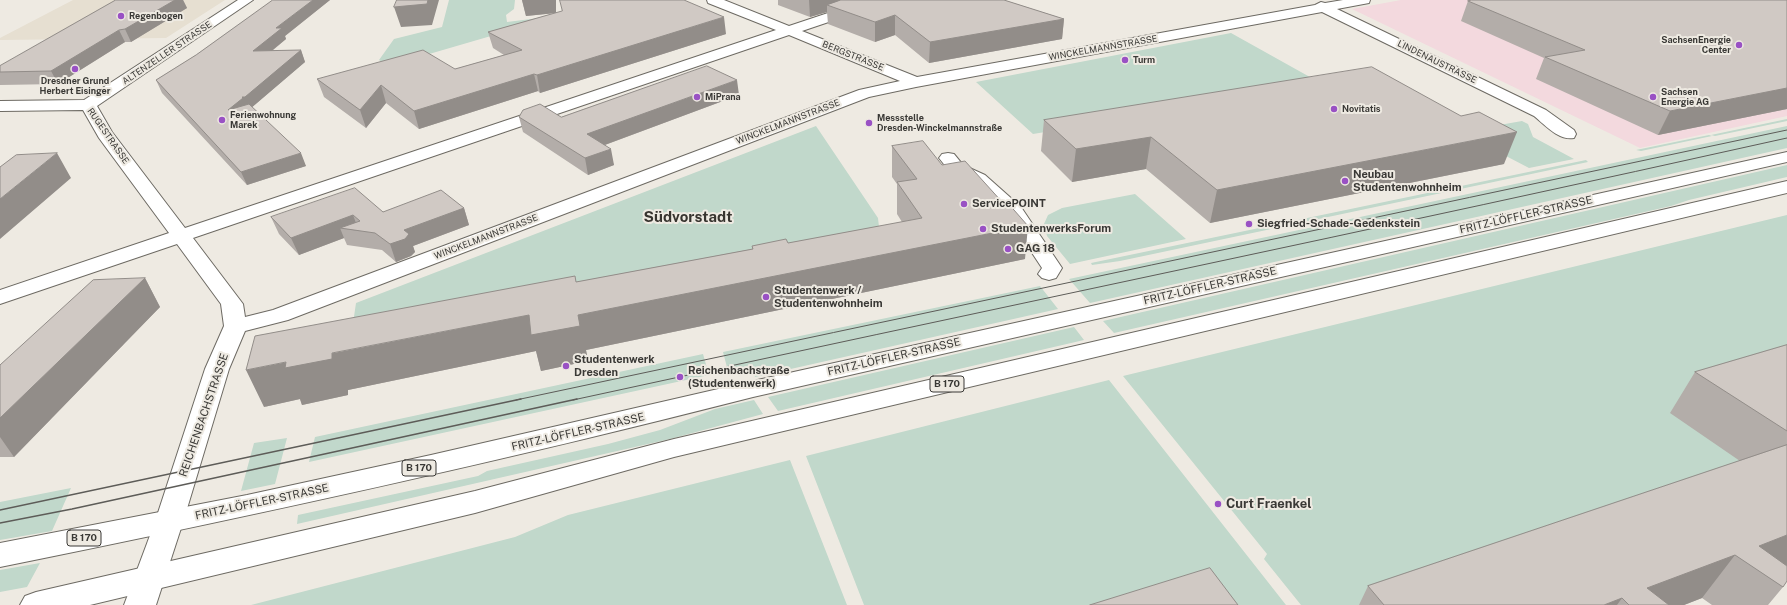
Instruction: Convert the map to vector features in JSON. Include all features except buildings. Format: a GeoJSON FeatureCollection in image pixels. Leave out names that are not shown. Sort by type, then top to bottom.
{"type":"FeatureCollection","features":[{"type":"Feature","properties":{"kind":"street","name":"ALTENZELLER STRASSE"},"geometry":{"type":"LineString","coordinates":[[88,106],[246,0]]}},
{"type":"Feature","properties":{"kind":"street","name":"BERGSTRASSE"},"geometry":{"type":"LineString","coordinates":[[713,0],[916,82]]}},
{"type":"Feature","properties":{"kind":"street"},"geometry":{"type":"LineString","coordinates":[[0,297],[880,0]]}},
{"type":"Feature","properties":{"kind":"street","name":"LINDENAUSTRASSE"},"geometry":{"type":"LineString","coordinates":[[1301,0],[1326,7],[1540,113],[1568,134]]}},
{"type":"Feature","properties":{"kind":"street","name":"WINCKELMANNSTRASSE"},"geometry":{"type":"LineString","coordinates":[[235,326],[280,315],[865,93],[916,82],[1364,0]]}},
{"type":"Feature","properties":{"kind":"street","name":"RUGESTRASSE"},"geometry":{"type":"LineString","coordinates":[[0,106],[88,106],[105,134],[182,236]]}},
{"type":"Feature","properties":{"kind":"street","name":"FRITZ-LÖFFLER-STRASSE"},"geometry":{"type":"LineString","coordinates":[[0,555],[169,522],[361,481],[668,411],[753,389],[1787,157]]}},
{"type":"Feature","properties":{"kind":"street"},"geometry":{"type":"LineString","coordinates":[[948,158],[957,169],[979,179],[1014,211],[1052,268],[1050,274]]}},
{"type":"Feature","properties":{"kind":"street","name":"B 170"},"geometry":{"type":"LineString","coordinates":[[36,605],[144,592],[674,448],[1787,187]]}},
{"type":"Feature","properties":{"kind":"street"},"geometry":{"type":"LineString","coordinates":[[182,236],[232,304],[235,326]]}},
{"type":"Feature","properties":{"kind":"street","name":"REICHENBACHSTRASSE"},"geometry":{"type":"LineString","coordinates":[[144,592],[169,522],[217,369],[235,326]]}},
{"type":"Feature","properties":{"kind":"shaded area","name":"Regenbogen"},"geometry":{"type":"Polygon","coordinates":[[[73,0],[225,0],[166,38],[0,40],[0,38],[73,0]]]}},
{"type":"Feature","properties":{"kind":"shaded area"},"geometry":{"type":"Polygon","coordinates":[[[1401,0],[1787,0],[1787,116],[1640,148],[1352,9],[1401,0]]]}},
{"type":"Feature","properties":{"kind":"green space"},"geometry":{"type":"Polygon","coordinates":[[[449,0],[515,0],[514,9],[506,15],[507,22],[563,15],[388,66],[379,60],[394,39],[442,27],[449,0]]]}},
{"type":"Feature","properties":{"kind":"green space"},"geometry":{"type":"Polygon","coordinates":[[[1231,33],[1326,86],[1033,134],[976,82],[1231,33]]]}},
{"type":"Feature","properties":{"kind":"green space"},"geometry":{"type":"Polygon","coordinates":[[[1787,119],[1787,121],[1715,136],[1711,135],[1787,119]]]}},
{"type":"Feature","properties":{"kind":"green space"},"geometry":{"type":"Polygon","coordinates":[[[1522,121],[1528,124],[1533,137],[1574,159],[1529,168],[1460,132],[1522,121]]]}},
{"type":"Feature","properties":{"kind":"green space"},"geometry":{"type":"Polygon","coordinates":[[[816,126],[878,218],[879,227],[351,337],[356,303],[816,126]]]}},
{"type":"Feature","properties":{"kind":"green space"},"geometry":{"type":"Polygon","coordinates":[[[1787,126],[1787,148],[1090,303],[1069,279],[1787,126]]]}},
{"type":"Feature","properties":{"kind":"green space"},"geometry":{"type":"Polygon","coordinates":[[[1709,135],[1712,136],[1641,151],[1636,150],[1709,135]]]}},
{"type":"Feature","properties":{"kind":"green space"},"geometry":{"type":"Polygon","coordinates":[[[1586,160],[1588,162],[1120,261],[1092,265],[1091,263],[1586,160]]]}},
{"type":"Feature","properties":{"kind":"green space"},"geometry":{"type":"Polygon","coordinates":[[[1787,165],[1787,177],[1689,200],[1671,206],[1114,333],[1103,321],[1787,165]]]}},
{"type":"Feature","properties":{"kind":"green space"},"geometry":{"type":"Polygon","coordinates":[[[1135,194],[1186,239],[1070,264],[1047,236],[1044,224],[1048,215],[1062,208],[1135,194]]]}},
{"type":"Feature","properties":{"kind":"green space"},"geometry":{"type":"Polygon","coordinates":[[[1787,215],[1787,377],[1745,465],[1418,605],[1301,605],[1264,559],[1267,554],[1123,376],[1787,215]]]}},
{"type":"Feature","properties":{"kind":"green space"},"geometry":{"type":"Polygon","coordinates":[[[1040,286],[1058,309],[755,377],[752,367],[728,371],[723,352],[1040,286]]]}},
{"type":"Feature","properties":{"kind":"green space"},"geometry":{"type":"Polygon","coordinates":[[[1074,327],[1084,340],[778,411],[768,397],[1074,327]]]}},
{"type":"Feature","properties":{"kind":"green space"},"geometry":{"type":"Polygon","coordinates":[[[703,354],[709,375],[309,462],[315,437],[703,354]]]}},
{"type":"Feature","properties":{"kind":"green space"},"geometry":{"type":"Polygon","coordinates":[[[1109,380],[1286,605],[864,605],[806,456],[1109,380]]]}},
{"type":"Feature","properties":{"kind":"green space"},"geometry":{"type":"Polygon","coordinates":[[[754,400],[763,414],[670,439],[297,524],[298,515],[478,476],[487,471],[608,444],[660,430],[715,409],[754,400]]]}},
{"type":"Feature","properties":{"kind":"green space"},"geometry":{"type":"Polygon","coordinates":[[[287,438],[275,484],[241,491],[254,443],[287,438]]]}},
{"type":"Feature","properties":{"kind":"green space"},"geometry":{"type":"Polygon","coordinates":[[[790,460],[847,605],[251,605],[515,537],[568,515],[790,460]]]}},
{"type":"Feature","properties":{"kind":"green space"},"geometry":{"type":"Polygon","coordinates":[[[71,488],[52,531],[0,540],[0,502],[71,488]]]}},
{"type":"Feature","properties":{"kind":"green space"},"geometry":{"type":"Polygon","coordinates":[[[40,563],[27,587],[0,592],[0,570],[40,563]]]}},
{"type":"Feature","properties":{"kind":"tram line"},"geometry":{"type":"LineString","coordinates":[[516,400],[1787,130]]}},
{"type":"Feature","properties":{"kind":"tram line"},"geometry":{"type":"LineString","coordinates":[[573,400],[1484,205],[1787,138]]}},
{"type":"Feature","properties":{"kind":"tram line"},"geometry":{"type":"LineString","coordinates":[[0,510],[521,399]]}},
{"type":"Feature","properties":{"kind":"tram line"},"geometry":{"type":"LineString","coordinates":[[0,523],[72,509],[577,399]]}},
{"type":"Feature","properties":{"kind":"place","name":"Regenbogen"},"geometry":{"type":"Point","coordinates":[121,16]}},
{"type":"Feature","properties":{"kind":"place","name":"SachsenEnergie Center"},"geometry":{"type":"Point","coordinates":[1739,45]}},
{"type":"Feature","properties":{"kind":"place","name":"Turm"},"geometry":{"type":"Point","coordinates":[1125,60]}},
{"type":"Feature","properties":{"kind":"place","name":"Dresdner Grund Herbert Eisinger"},"geometry":{"type":"Point","coordinates":[75,69]}},
{"type":"Feature","properties":{"kind":"place","name":"MiPrana"},"geometry":{"type":"Point","coordinates":[697,97]}},
{"type":"Feature","properties":{"kind":"place","name":"Sachsen Energie AG"},"geometry":{"type":"Point","coordinates":[1653,97]}},
{"type":"Feature","properties":{"kind":"place","name":"Novitatis"},"geometry":{"type":"Point","coordinates":[1334,109]}},
{"type":"Feature","properties":{"kind":"place","name":"Ferienwohnung Marek"},"geometry":{"type":"Point","coordinates":[222,120]}},
{"type":"Feature","properties":{"kind":"place","name":"Messstelle Dresden-Winckelmannstraße"},"geometry":{"type":"Point","coordinates":[869,123]}},
{"type":"Feature","properties":{"kind":"place","name":"Neubau Studentenwohnheim"},"geometry":{"type":"Point","coordinates":[1345,181]}},
{"type":"Feature","properties":{"kind":"place","name":"ServicePOINT"},"geometry":{"type":"Point","coordinates":[964,204]}},
{"type":"Feature","properties":{"kind":"place","name":"Siegfried-Schade-Gedenkstein"},"geometry":{"type":"Point","coordinates":[1249,224]}},
{"type":"Feature","properties":{"kind":"place","name":"StudentenwerksForum"},"geometry":{"type":"Point","coordinates":[983,229]}},
{"type":"Feature","properties":{"kind":"place","name":"GAG 18"},"geometry":{"type":"Point","coordinates":[1008,249]}},
{"type":"Feature","properties":{"kind":"place","name":"Studentenwerk / Studentenwohnheim"},"geometry":{"type":"Point","coordinates":[766,297]}},
{"type":"Feature","properties":{"kind":"place","name":"Studentenwerk Dresden"},"geometry":{"type":"Point","coordinates":[566,366]}},
{"type":"Feature","properties":{"kind":"place","name":"Reichenbachstraße (Studentenwerk)"},"geometry":{"type":"Point","coordinates":[680,377]}},
{"type":"Feature","properties":{"kind":"place","name":"Curt Fraenkel"},"geometry":{"type":"Point","coordinates":[1218,504]}},
{"type":"Feature","properties":{"kind":"district","name":"Südvorstadt"},"geometry":{"type":"Point","coordinates":[688,217]}}]}
